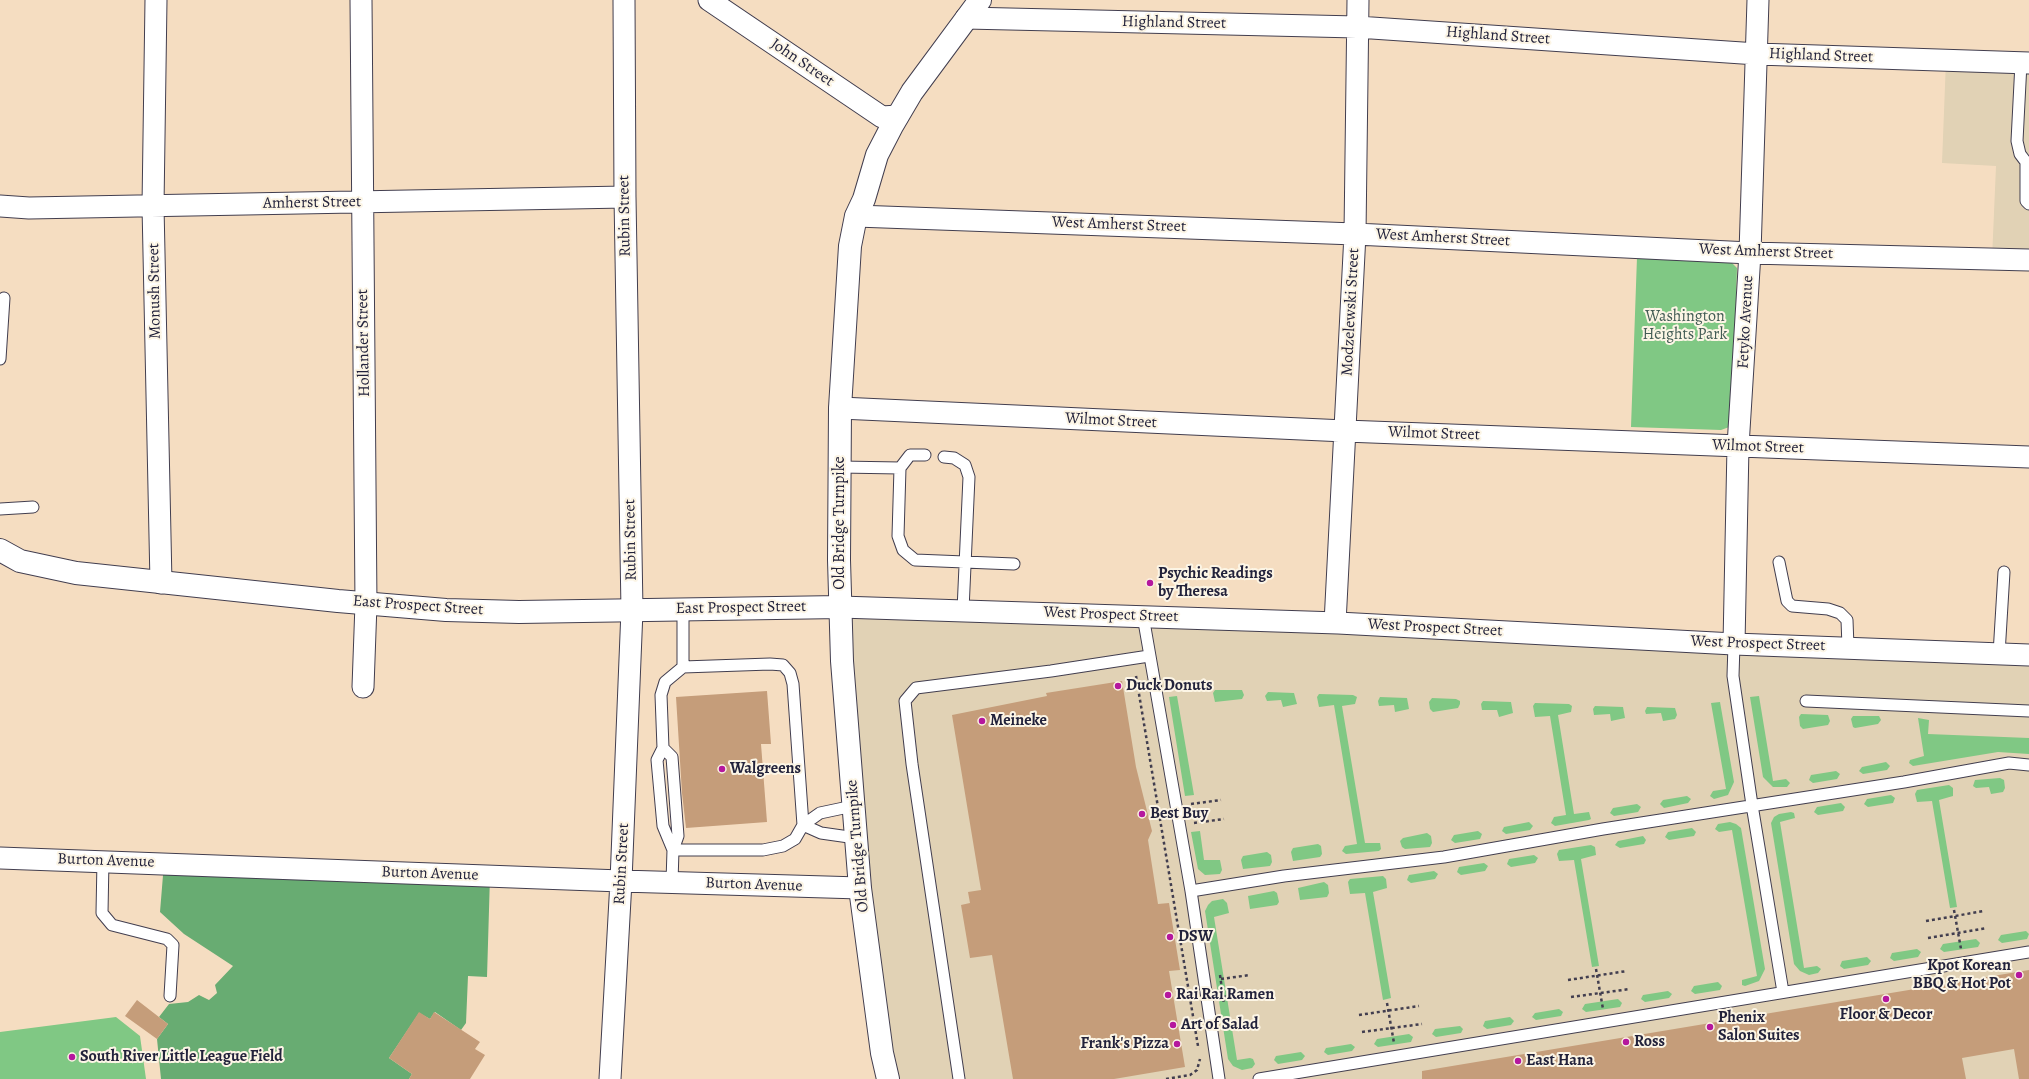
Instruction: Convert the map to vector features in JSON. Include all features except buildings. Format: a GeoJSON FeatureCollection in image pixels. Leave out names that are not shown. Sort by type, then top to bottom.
{"type":"FeatureCollection","features":[{"type":"Feature","properties":{"kind":"street","name":"Monush Street"},"geometry":{"type":"LineString","coordinates":[[156,0],[153,206],[160,583]]}},
{"type":"Feature","properties":{"kind":"street","name":"Hollander Street"},"geometry":{"type":"LineString","coordinates":[[361,0],[366,604],[363,687]]}},
{"type":"Feature","properties":{"kind":"street","name":"Rubin Street"},"geometry":{"type":"LineString","coordinates":[[610,1079],[622,881],[632,610],[625,197],[624,0]]}},
{"type":"Feature","properties":{"kind":"street","name":"John Street"},"geometry":{"type":"LineString","coordinates":[[709,0],[882,117],[898,116]]}},
{"type":"Feature","properties":{"kind":"street","name":"Old Bridge Turnpike"},"geometry":{"type":"LineString","coordinates":[[888,1079],[882,1053],[860,888],[842,661],[840,607],[840,408],[850,246],[856,216],[864,199],[877,155],[912,92],[980,0]]}},
{"type":"Feature","properties":{"kind":"street","name":"Modzelewski Street"},"geometry":{"type":"LineString","coordinates":[[1335,623],[1355,234],[1358,0]]}},
{"type":"Feature","properties":{"kind":"street","name":"Fetyko Avenue"},"geometry":{"type":"LineString","coordinates":[[1734,644],[1738,446],[1750,253],[1758,0]]}},
{"type":"Feature","properties":{"kind":"street","name":"Highland Street"},"geometry":{"type":"LineString","coordinates":[[966,18],[1357,27],[1757,54],[2025,63]]}},
{"type":"Feature","properties":{"kind":"street","name":"Amherst Street"},"geometry":{"type":"LineString","coordinates":[[0,206],[29,208],[625,197]]}},
{"type":"Feature","properties":{"kind":"street","name":"West Amherst Street"},"geometry":{"type":"LineString","coordinates":[[856,216],[1355,234],[1750,253],[2029,260]]}},
{"type":"Feature","properties":{"kind":"street","name":"Wilmot Street"},"geometry":{"type":"LineString","coordinates":[[840,408],[1345,431],[2029,457]]}},
{"type":"Feature","properties":{"kind":"street","name":"East Prospect Street"},"geometry":{"type":"LineString","coordinates":[[0,550],[20,561],[76,573],[366,604],[446,610],[632,610],[840,607]]}},
{"type":"Feature","properties":{"kind":"street","name":"West Prospect Street"},"geometry":{"type":"LineString","coordinates":[[840,607],[1335,623],[1734,644],[1848,647],[2029,655]]}},
{"type":"Feature","properties":{"kind":"street","name":"Burton Avenue"},"geometry":{"type":"LineString","coordinates":[[0,858],[103,860],[622,881],[860,888]]}},
{"type":"Feature","properties":{"kind":"lane"},"geometry":{"type":"LineString","coordinates":[[2025,63],[2024,96],[2017,141],[2020,154],[2026,162],[2026,201],[2029,204]]}},
{"type":"Feature","properties":{"kind":"lane"},"geometry":{"type":"LineString","coordinates":[[0,359],[4,298]]}},
{"type":"Feature","properties":{"kind":"lane"},"geometry":{"type":"LineString","coordinates":[[925,456],[910,455],[900,468],[898,536],[903,550],[915,560],[1014,564]]}},
{"type":"Feature","properties":{"kind":"lane"},"geometry":{"type":"LineString","coordinates":[[944,457],[954,458],[965,465],[969,477],[963,610]]}},
{"type":"Feature","properties":{"kind":"lane"},"geometry":{"type":"LineString","coordinates":[[840,467],[900,468]]}},
{"type":"Feature","properties":{"kind":"lane"},"geometry":{"type":"LineString","coordinates":[[0,509],[33,507]]}},
{"type":"Feature","properties":{"kind":"lane"},"geometry":{"type":"LineString","coordinates":[[1779,562],[1787,601],[1792,606],[1828,609],[1840,613],[1847,620],[1848,647]]}},
{"type":"Feature","properties":{"kind":"lane"},"geometry":{"type":"LineString","coordinates":[[1999,654],[2004,572]]}},
{"type":"Feature","properties":{"kind":"lane"},"geometry":{"type":"LineString","coordinates":[[683,609],[683,667]]}},
{"type":"Feature","properties":{"kind":"lane"},"geometry":{"type":"LineString","coordinates":[[1143,616],[1191,891],[1219,1079]]}},
{"type":"Feature","properties":{"kind":"lane"},"geometry":{"type":"LineString","coordinates":[[1734,644],[1733,676],[1752,805],[1783,992]]}},
{"type":"Feature","properties":{"kind":"lane"},"geometry":{"type":"LineString","coordinates":[[959,1079],[912,764],[905,701],[916,688],[1043,672],[1149,656]]}},
{"type":"Feature","properties":{"kind":"lane"},"geometry":{"type":"LineString","coordinates":[[672,882],[673,850],[663,826],[657,760],[663,748],[661,694],[665,682],[683,667],[770,664],[783,665],[790,672],[793,684],[803,825]]}},
{"type":"Feature","properties":{"kind":"lane"},"geometry":{"type":"LineString","coordinates":[[1806,701],[2029,711]]}},
{"type":"Feature","properties":{"kind":"lane"},"geometry":{"type":"LineString","coordinates":[[1191,891],[1299,874],[1444,857],[2009,763],[2029,765]]}},
{"type":"Feature","properties":{"kind":"lane"},"geometry":{"type":"LineString","coordinates":[[673,850],[763,850],[784,846],[795,839],[803,825],[820,813],[853,806]]}},
{"type":"Feature","properties":{"kind":"lane"},"geometry":{"type":"LineString","coordinates":[[803,825],[821,833],[856,838]]}},
{"type":"Feature","properties":{"kind":"lane"},"geometry":{"type":"LineString","coordinates":[[103,860],[102,913],[112,925],[167,939],[173,944],[170,996]]}},
{"type":"Feature","properties":{"kind":"lane"},"geometry":{"type":"LineString","coordinates":[[1259,1079],[2029,952]]}},
{"type":"Feature","properties":{"kind":"path"},"geometry":{"type":"LineString","coordinates":[[1136,676],[1200,1061],[1197,1070],[1190,1075],[1166,1079]]}},
{"type":"Feature","properties":{"kind":"path"},"geometry":{"type":"LineString","coordinates":[[1190,804],[1221,800]]}},
{"type":"Feature","properties":{"kind":"path"},"geometry":{"type":"LineString","coordinates":[[1194,823],[1224,819]]}},
{"type":"Feature","properties":{"kind":"path"},"geometry":{"type":"LineString","coordinates":[[1954,910],[1961,949]]}},
{"type":"Feature","properties":{"kind":"path"},"geometry":{"type":"LineString","coordinates":[[1926,921],[1984,911]]}},
{"type":"Feature","properties":{"kind":"path"},"geometry":{"type":"LineString","coordinates":[[1928,938],[1987,928]]}},
{"type":"Feature","properties":{"kind":"path"},"geometry":{"type":"LineString","coordinates":[[1596,969],[1603,1010]]}},
{"type":"Feature","properties":{"kind":"path"},"geometry":{"type":"LineString","coordinates":[[1568,980],[1627,971]]}},
{"type":"Feature","properties":{"kind":"path"},"geometry":{"type":"LineString","coordinates":[[1220,974],[1224,1004]]}},
{"type":"Feature","properties":{"kind":"path"},"geometry":{"type":"LineString","coordinates":[[1221,979],[1250,976]]}},
{"type":"Feature","properties":{"kind":"path"},"geometry":{"type":"LineString","coordinates":[[1571,997],[1630,989]]}},
{"type":"Feature","properties":{"kind":"path"},"geometry":{"type":"LineString","coordinates":[[1223,997],[1253,993]]}},
{"type":"Feature","properties":{"kind":"path"},"geometry":{"type":"LineString","coordinates":[[1387,1003],[1394,1043]]}},
{"type":"Feature","properties":{"kind":"path"},"geometry":{"type":"LineString","coordinates":[[1359,1015],[1419,1006]]}},
{"type":"Feature","properties":{"kind":"path"},"geometry":{"type":"LineString","coordinates":[[1362,1032],[1422,1024]]}},
{"type":"Feature","properties":{"kind":"shaded area"},"geometry":{"type":"Polygon","coordinates":[[[1946,60],[2029,63],[2029,260],[1992,259],[1996,166],[1942,163],[1946,60]]]}},
{"type":"Feature","properties":{"kind":"shaded area"},"geometry":{"type":"Polygon","coordinates":[[[840,607],[2029,655],[2029,1079],[888,1079],[840,607]]]}},
{"type":"Feature","properties":{"kind":"green space","name":"Washington Heights Park"},"geometry":{"type":"Polygon","coordinates":[[[1637,257],[1729,260],[1737,268],[1732,426],[1721,430],[1631,427],[1637,257]]]}},
{"type":"Feature","properties":{"kind":"green space"},"geometry":{"type":"Polygon","coordinates":[[[1215,690],[1242,690],[1244,695],[1242,699],[1215,702],[1213,693],[1215,690]]]}},
{"type":"Feature","properties":{"kind":"green space"},"geometry":{"type":"Polygon","coordinates":[[[1268,692],[1294,693],[1297,704],[1283,707],[1281,700],[1267,701],[1265,696],[1268,692]]]}},
{"type":"Feature","properties":{"kind":"green space"},"geometry":{"type":"Polygon","coordinates":[[[1319,694],[1353,695],[1357,697],[1355,704],[1342,706],[1365,843],[1380,843],[1381,849],[1379,851],[1346,854],[1342,851],[1345,846],[1357,844],[1334,705],[1319,707],[1317,697],[1319,694]]]}},
{"type":"Feature","properties":{"kind":"green space"},"geometry":{"type":"Polygon","coordinates":[[[1177,696],[1194,795],[1185,796],[1169,697],[1177,696]]]}},
{"type":"Feature","properties":{"kind":"green space"},"geometry":{"type":"Polygon","coordinates":[[[1759,696],[1773,781],[1786,779],[1790,783],[1787,787],[1773,787],[1763,777],[1750,697],[1759,696]]]}},
{"type":"Feature","properties":{"kind":"green space"},"geometry":{"type":"Polygon","coordinates":[[[1380,697],[1407,698],[1409,709],[1395,712],[1394,705],[1379,706],[1378,701],[1380,697]]]}},
{"type":"Feature","properties":{"kind":"green space"},"geometry":{"type":"Polygon","coordinates":[[[1432,698],[1456,699],[1460,701],[1460,704],[1458,708],[1433,712],[1430,709],[1429,702],[1432,698]]]}},
{"type":"Feature","properties":{"kind":"green space"},"geometry":{"type":"Polygon","coordinates":[[[1483,701],[1511,702],[1513,713],[1499,717],[1497,710],[1482,710],[1481,704],[1483,701]]]}},
{"type":"Feature","properties":{"kind":"green space"},"geometry":{"type":"Polygon","coordinates":[[[1720,702],[1734,782],[1728,795],[1714,799],[1710,796],[1713,791],[1726,789],[1711,703],[1720,702]]]}},
{"type":"Feature","properties":{"kind":"green space"},"geometry":{"type":"Polygon","coordinates":[[[1535,703],[1569,704],[1572,706],[1571,712],[1558,715],[1574,814],[1589,812],[1591,819],[1589,820],[1555,826],[1551,823],[1554,817],[1566,815],[1550,716],[1535,717],[1533,706],[1535,703]]]}},
{"type":"Feature","properties":{"kind":"green space"},"geometry":{"type":"Polygon","coordinates":[[[1595,706],[1623,707],[1625,718],[1611,721],[1610,714],[1594,715],[1593,709],[1595,706]]]}},
{"type":"Feature","properties":{"kind":"green space"},"geometry":{"type":"Polygon","coordinates":[[[1647,707],[1675,708],[1677,715],[1675,719],[1663,721],[1661,713],[1646,714],[1645,711],[1647,707]]]}},
{"type":"Feature","properties":{"kind":"green space"},"geometry":{"type":"Polygon","coordinates":[[[1801,714],[1828,715],[1830,721],[1828,725],[1803,729],[1800,726],[1799,717],[1801,714]]]}},
{"type":"Feature","properties":{"kind":"green space"},"geometry":{"type":"Polygon","coordinates":[[[1853,716],[1879,716],[1881,720],[1878,724],[1855,728],[1853,727],[1851,719],[1853,716]]]}},
{"type":"Feature","properties":{"kind":"green space"},"geometry":{"type":"Polygon","coordinates":[[[1918,718],[1929,720],[1928,734],[2029,738],[2029,754],[1998,752],[1913,766],[1909,763],[1910,760],[1924,756],[1918,718]]]}},
{"type":"Feature","properties":{"kind":"green space"},"geometry":{"type":"Polygon","coordinates":[[[1886,762],[1890,766],[1887,770],[1863,774],[1859,771],[1862,767],[1886,762]]]}},
{"type":"Feature","properties":{"kind":"green space"},"geometry":{"type":"Polygon","coordinates":[[[1836,771],[1840,774],[1837,779],[1813,783],[1809,780],[1811,775],[1836,771]]]}},
{"type":"Feature","properties":{"kind":"green space"},"geometry":{"type":"Polygon","coordinates":[[[2000,778],[2004,780],[2005,788],[2003,792],[1991,794],[1989,787],[1976,788],[1973,786],[1975,780],[2000,778]]]}},
{"type":"Feature","properties":{"kind":"green space"},"geometry":{"type":"Polygon","coordinates":[[[1949,785],[1953,788],[1953,796],[1939,800],[1957,907],[1950,908],[1932,801],[1917,802],[1915,794],[1917,790],[1949,785]]]}},
{"type":"Feature","properties":{"kind":"green space"},"geometry":{"type":"Polygon","coordinates":[[[1891,795],[1895,798],[1893,803],[1868,807],[1864,804],[1867,799],[1891,795]]]}},
{"type":"Feature","properties":{"kind":"green space"},"geometry":{"type":"Polygon","coordinates":[[[1687,796],[1691,799],[1688,803],[1664,808],[1660,804],[1663,800],[1687,796]]]}},
{"type":"Feature","properties":{"kind":"green space"},"geometry":{"type":"Polygon","coordinates":[[[1841,803],[1845,807],[1843,811],[1818,815],[1814,812],[1817,807],[1841,803]]]}},
{"type":"Feature","properties":{"kind":"green space"},"geometry":{"type":"Polygon","coordinates":[[[1637,804],[1641,807],[1638,812],[1614,816],[1610,813],[1613,808],[1637,804]]]}},
{"type":"Feature","properties":{"kind":"green space"},"geometry":{"type":"Polygon","coordinates":[[[1794,813],[1795,818],[1780,822],[1804,968],[1817,966],[1821,969],[1818,973],[1809,975],[1800,971],[1794,964],[1771,823],[1774,817],[1779,814],[1794,813]]]}},
{"type":"Feature","properties":{"kind":"green space"},"geometry":{"type":"Polygon","coordinates":[[[1529,822],[1533,826],[1530,830],[1506,834],[1502,831],[1504,827],[1529,822]]]}},
{"type":"Feature","properties":{"kind":"green space"},"geometry":{"type":"Polygon","coordinates":[[[1730,822],[1741,828],[1765,969],[1759,981],[1745,986],[1742,985],[1742,980],[1757,976],[1732,830],[1719,832],[1715,829],[1718,824],[1730,822]]]}},
{"type":"Feature","properties":{"kind":"green space"},"geometry":{"type":"Polygon","coordinates":[[[1692,828],[1696,832],[1694,836],[1669,840],[1665,837],[1668,832],[1692,828]]]}},
{"type":"Feature","properties":{"kind":"green space"},"geometry":{"type":"Polygon","coordinates":[[[1200,831],[1204,860],[1220,860],[1222,870],[1220,874],[1205,875],[1198,869],[1191,832],[1200,831]]]}},
{"type":"Feature","properties":{"kind":"green space"},"geometry":{"type":"Polygon","coordinates":[[[1478,831],[1482,834],[1480,839],[1455,843],[1451,840],[1454,835],[1478,831]]]}},
{"type":"Feature","properties":{"kind":"green space"},"geometry":{"type":"Polygon","coordinates":[[[1427,833],[1431,836],[1432,843],[1430,847],[1405,849],[1402,847],[1400,841],[1403,838],[1427,833]]]}},
{"type":"Feature","properties":{"kind":"green space"},"geometry":{"type":"Polygon","coordinates":[[[1643,836],[1646,840],[1644,844],[1620,848],[1615,845],[1618,841],[1643,836]]]}},
{"type":"Feature","properties":{"kind":"green space"},"geometry":{"type":"Polygon","coordinates":[[[1318,844],[1321,846],[1322,854],[1320,857],[1293,861],[1291,852],[1293,848],[1318,844]]]}},
{"type":"Feature","properties":{"kind":"green space"},"geometry":{"type":"Polygon","coordinates":[[[1591,845],[1595,847],[1596,855],[1581,859],[1599,966],[1592,967],[1574,860],[1559,861],[1557,854],[1559,850],[1591,845]]]}},
{"type":"Feature","properties":{"kind":"green space"},"geometry":{"type":"Polygon","coordinates":[[[1267,852],[1271,855],[1272,862],[1270,866],[1243,869],[1241,860],[1243,856],[1267,852]]]}},
{"type":"Feature","properties":{"kind":"green space"},"geometry":{"type":"Polygon","coordinates":[[[1534,855],[1538,858],[1535,863],[1511,867],[1507,864],[1509,859],[1534,855]]]}},
{"type":"Feature","properties":{"kind":"green space"},"geometry":{"type":"Polygon","coordinates":[[[164,863],[490,876],[487,977],[468,976],[466,1023],[461,1030],[435,1012],[430,1019],[419,1013],[389,1058],[412,1074],[409,1079],[161,1079],[157,1039],[168,1024],[159,1017],[169,1004],[188,1002],[199,995],[209,1000],[217,993],[215,985],[233,966],[184,934],[160,912],[164,863]]]}},
{"type":"Feature","properties":{"kind":"green space"},"geometry":{"type":"Polygon","coordinates":[[[1484,863],[1488,866],[1485,871],[1461,875],[1457,872],[1459,867],[1484,863]]]}},
{"type":"Feature","properties":{"kind":"green space"},"geometry":{"type":"Polygon","coordinates":[[[1434,871],[1438,874],[1435,879],[1411,883],[1407,880],[1409,875],[1434,871]]]}},
{"type":"Feature","properties":{"kind":"green space"},"geometry":{"type":"Polygon","coordinates":[[[1383,876],[1386,879],[1387,888],[1373,892],[1391,998],[1383,1000],[1365,893],[1350,894],[1348,882],[1350,879],[1383,876]]]}},
{"type":"Feature","properties":{"kind":"green space"},"geometry":{"type":"Polygon","coordinates":[[[1324,882],[1328,885],[1329,893],[1327,897],[1300,900],[1298,888],[1324,882]]]}},
{"type":"Feature","properties":{"kind":"green space"},"geometry":{"type":"Polygon","coordinates":[[[1274,891],[1277,893],[1279,902],[1277,905],[1250,909],[1248,896],[1274,891]]]}},
{"type":"Feature","properties":{"kind":"green space"},"geometry":{"type":"Polygon","coordinates":[[[1223,899],[1227,903],[1229,913],[1214,917],[1237,1060],[1250,1058],[1253,1059],[1255,1064],[1252,1068],[1242,1070],[1233,1066],[1228,1059],[1205,911],[1212,901],[1223,899]]]}},
{"type":"Feature","properties":{"kind":"green space"},"geometry":{"type":"Polygon","coordinates":[[[2026,931],[2029,934],[2027,939],[2002,943],[1998,940],[2001,935],[2026,931]]]}},
{"type":"Feature","properties":{"kind":"green space"},"geometry":{"type":"Polygon","coordinates":[[[1976,939],[1980,943],[1978,947],[1944,952],[1940,949],[1943,944],[1976,939]]]}},
{"type":"Feature","properties":{"kind":"green space"},"geometry":{"type":"Polygon","coordinates":[[[1917,949],[1921,952],[1918,957],[1894,961],[1890,958],[1892,953],[1917,949]]]}},
{"type":"Feature","properties":{"kind":"green space"},"geometry":{"type":"Polygon","coordinates":[[[1867,957],[1871,961],[1868,965],[1844,969],[1840,966],[1842,961],[1867,957]]]}},
{"type":"Feature","properties":{"kind":"green space"},"geometry":{"type":"Polygon","coordinates":[[[1718,982],[1722,986],[1720,990],[1695,994],[1691,991],[1694,986],[1718,982]]]}},
{"type":"Feature","properties":{"kind":"green space"},"geometry":{"type":"Polygon","coordinates":[[[1668,991],[1672,994],[1669,998],[1645,1002],[1641,999],[1643,995],[1668,991]]]}},
{"type":"Feature","properties":{"kind":"green space"},"geometry":{"type":"Polygon","coordinates":[[[1618,999],[1622,1003],[1620,1007],[1586,1012],[1582,1009],[1585,1004],[1618,999]]]}},
{"type":"Feature","properties":{"kind":"green space"},"geometry":{"type":"Polygon","coordinates":[[[1559,1009],[1563,1012],[1561,1016],[1536,1020],[1532,1017],[1535,1013],[1559,1009]]]}},
{"type":"Feature","properties":{"kind":"green space","name":"South River Little League Field"},"geometry":{"type":"Polygon","coordinates":[[[116,1017],[140,1036],[146,1079],[0,1079],[0,1032],[116,1017]]]}},
{"type":"Feature","properties":{"kind":"green space"},"geometry":{"type":"Polygon","coordinates":[[[1510,1017],[1514,1021],[1511,1025],[1487,1029],[1483,1026],[1485,1021],[1510,1017]]]}},
{"type":"Feature","properties":{"kind":"green space"},"geometry":{"type":"Polygon","coordinates":[[[1460,1026],[1463,1029],[1461,1033],[1436,1037],[1432,1034],[1435,1029],[1460,1026]]]}},
{"type":"Feature","properties":{"kind":"green space"},"geometry":{"type":"Polygon","coordinates":[[[1409,1034],[1413,1037],[1411,1042],[1378,1047],[1374,1044],[1377,1039],[1409,1034]]]}},
{"type":"Feature","properties":{"kind":"green space"},"geometry":{"type":"Polygon","coordinates":[[[1351,1044],[1355,1047],[1352,1051],[1328,1055],[1324,1052],[1326,1048],[1351,1044]]]}},
{"type":"Feature","properties":{"kind":"green space"},"geometry":{"type":"Polygon","coordinates":[[[1301,1052],[1305,1056],[1302,1060],[1278,1064],[1274,1060],[1276,1056],[1301,1052]]]}},
{"type":"Feature","properties":{"kind":"place","name":"Psychic Readings by Theresa"},"geometry":{"type":"Point","coordinates":[1150,583]}},
{"type":"Feature","properties":{"kind":"place","name":"Duck Donuts"},"geometry":{"type":"Point","coordinates":[1118,686]}},
{"type":"Feature","properties":{"kind":"place","name":"Meineke"},"geometry":{"type":"Point","coordinates":[982,721]}},
{"type":"Feature","properties":{"kind":"place","name":"Walgreens"},"geometry":{"type":"Point","coordinates":[722,769]}},
{"type":"Feature","properties":{"kind":"place","name":"Best Buy"},"geometry":{"type":"Point","coordinates":[1142,814]}},
{"type":"Feature","properties":{"kind":"place","name":"DSW"},"geometry":{"type":"Point","coordinates":[1170,937]}},
{"type":"Feature","properties":{"kind":"place","name":"Kpot Korean BBQ & Hot Pot"},"geometry":{"type":"Point","coordinates":[2019,975]}},
{"type":"Feature","properties":{"kind":"place","name":"Rai Rai Ramen"},"geometry":{"type":"Point","coordinates":[1168,995]}},
{"type":"Feature","properties":{"kind":"place","name":"Floor & Decor"},"geometry":{"type":"Point","coordinates":[1886,999]}},
{"type":"Feature","properties":{"kind":"place","name":"Art of Salad"},"geometry":{"type":"Point","coordinates":[1173,1025]}},
{"type":"Feature","properties":{"kind":"place","name":"Phenix Salon Suites"},"geometry":{"type":"Point","coordinates":[1710,1027]}},
{"type":"Feature","properties":{"kind":"place","name":"Ross"},"geometry":{"type":"Point","coordinates":[1626,1042]}},
{"type":"Feature","properties":{"kind":"place","name":"Frank's Pizza"},"geometry":{"type":"Point","coordinates":[1177,1044]}},
{"type":"Feature","properties":{"kind":"place","name":"South River Little League Field"},"geometry":{"type":"Point","coordinates":[72,1057]}},
{"type":"Feature","properties":{"kind":"place","name":"East Hana"},"geometry":{"type":"Point","coordinates":[1518,1061]}}]}
